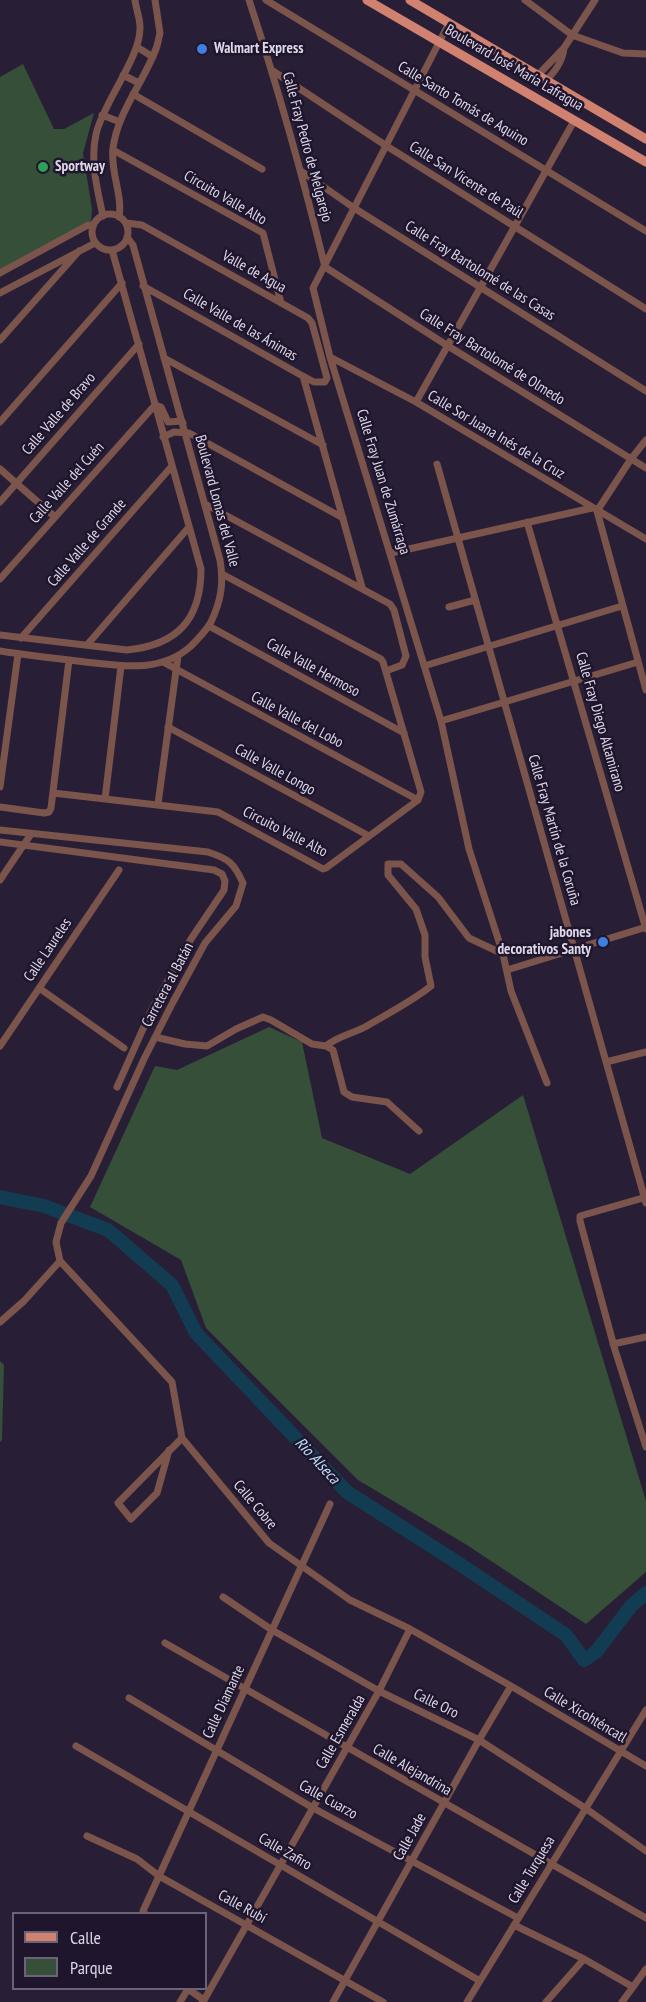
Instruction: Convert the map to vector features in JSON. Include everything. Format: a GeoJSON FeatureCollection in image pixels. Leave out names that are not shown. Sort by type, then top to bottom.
{"type":"FeatureCollection","features":[{"type":"Feature","properties":{"kind":"main road","name":"Boulevard José María Lafragua"},"geometry":{"type":"LineString","coordinates":[[367,0],[646,162]]}},
{"type":"Feature","properties":{"kind":"main road","name":"Boulevard José María Lafragua"},"geometry":{"type":"LineString","coordinates":[[410,0],[646,139]]}},
{"type":"Feature","properties":{"kind":"street"},"geometry":{"type":"LineString","coordinates":[[103,216],[93,164],[96,132],[102,115],[136,47],[141,26],[135,0]]}},
{"type":"Feature","properties":{"kind":"street"},"geometry":{"type":"LineString","coordinates":[[119,217],[121,208],[112,171],[113,150],[120,122],[153,57],[160,33],[155,0]]}},
{"type":"Feature","properties":{"kind":"street","name":"Calle Fray Pedro de Melgarejo"},"geometry":{"type":"LineString","coordinates":[[249,0],[273,71],[325,267]]}},
{"type":"Feature","properties":{"kind":"street","name":"Calle Santo Tomás de Aquino"},"geometry":{"type":"LineString","coordinates":[[266,0],[646,231]]}},
{"type":"Feature","properties":{"kind":"street"},"geometry":{"type":"LineString","coordinates":[[525,0],[573,35],[623,53],[646,54]]}},
{"type":"Feature","properties":{"kind":"street"},"geometry":{"type":"LineString","coordinates":[[542,78],[550,76],[564,48],[595,0]]}},
{"type":"Feature","properties":{"kind":"street","name":"Calle Fray Juan de Zumárraga"},"geometry":{"type":"LineString","coordinates":[[448,23],[313,288],[330,357],[441,721],[469,849],[512,991],[547,1083]]}},
{"type":"Feature","properties":{"kind":"street"},"geometry":{"type":"LineString","coordinates":[[136,47],[153,57]]}},
{"type":"Feature","properties":{"kind":"street","name":"Calle San Vicente de Paúl"},"geometry":{"type":"LineString","coordinates":[[273,71],[385,145],[646,309]]}},
{"type":"Feature","properties":{"kind":"street"},"geometry":{"type":"LineString","coordinates":[[123,75],[139,83]]}},
{"type":"Feature","properties":{"kind":"street"},"geometry":{"type":"LineString","coordinates":[[133,94],[262,169]]}},
{"type":"Feature","properties":{"kind":"street"},"geometry":{"type":"LineString","coordinates":[[102,115],[120,122]]}},
{"type":"Feature","properties":{"kind":"street"},"geometry":{"type":"LineString","coordinates":[[416,402],[574,121]]}},
{"type":"Feature","properties":{"kind":"street","name":"Circuito Valle Alto"},"geometry":{"type":"LineString","coordinates":[[113,150],[263,233],[281,303]]}},
{"type":"Feature","properties":{"kind":"street","name":"Calle Fray Bartolomé de las Casas"},"geometry":{"type":"LineString","coordinates":[[301,171],[354,208],[646,391]]}},
{"type":"Feature","properties":{"kind":"street"},"geometry":{"type":"LineString","coordinates":[[111,214],[119,217],[126,223],[127,237],[122,245],[112,250],[101,248],[95,243],[92,232],[95,222],[111,214]]}},
{"type":"Feature","properties":{"kind":"street","name":"Valle de Agua"},"geometry":{"type":"LineString","coordinates":[[126,223],[142,225],[308,318],[312,323],[327,378],[325,382]]}},
{"type":"Feature","properties":{"kind":"street"},"geometry":{"type":"LineString","coordinates":[[0,273],[88,225],[93,227]]}},
{"type":"Feature","properties":{"kind":"street","name":"Boulevard Lomas del Valle"},"geometry":{"type":"LineString","coordinates":[[0,651],[121,666],[146,666],[164,662],[178,656],[209,626],[221,593],[222,574],[187,432],[133,245],[127,237]]}},
{"type":"Feature","properties":{"kind":"street"},"geometry":{"type":"LineString","coordinates":[[0,293],[95,243]]}},
{"type":"Feature","properties":{"kind":"street"},"geometry":{"type":"LineString","coordinates":[[0,635],[127,650],[147,648],[181,629],[198,602],[201,569],[112,250]]}},
{"type":"Feature","properties":{"kind":"street"},"geometry":{"type":"LineString","coordinates":[[0,340],[79,251]]}},
{"type":"Feature","properties":{"kind":"street","name":"Calle Fray Bartolomé de Olmedo"},"geometry":{"type":"LineString","coordinates":[[325,267],[447,346],[646,468]]}},
{"type":"Feature","properties":{"kind":"street"},"geometry":{"type":"LineString","coordinates":[[0,422],[122,283]]}},
{"type":"Feature","properties":{"kind":"street","name":"Calle Valle de las Ánimas"},"geometry":{"type":"LineString","coordinates":[[144,286],[314,382],[325,382]]}},
{"type":"Feature","properties":{"kind":"street","name":"Calle Valle de Bravo"},"geometry":{"type":"LineString","coordinates":[[0,502],[139,344]]}},
{"type":"Feature","properties":{"kind":"street","name":"Calle Sor Juana Inés de la Cruz"},"geometry":{"type":"LineString","coordinates":[[330,357],[416,402],[646,539]]}},
{"type":"Feature","properties":{"kind":"street"},"geometry":{"type":"LineString","coordinates":[[164,358],[323,445]]}},
{"type":"Feature","properties":{"kind":"street"},"geometry":{"type":"LineString","coordinates":[[303,376],[362,588]]}},
{"type":"Feature","properties":{"kind":"street"},"geometry":{"type":"LineString","coordinates":[[155,405],[161,407],[168,422],[182,421]]}},
{"type":"Feature","properties":{"kind":"street","name":"Calle Valle del Cuén"},"geometry":{"type":"LineString","coordinates":[[0,579],[155,405]]}},
{"type":"Feature","properties":{"kind":"street"},"geometry":{"type":"LineString","coordinates":[[163,436],[174,432],[187,432],[343,518]]}},
{"type":"Feature","properties":{"kind":"street"},"geometry":{"type":"LineString","coordinates":[[391,553],[594,509],[646,440]]}},
{"type":"Feature","properties":{"kind":"street","name":"Calle Fray Martín de la Coruña"},"geometry":{"type":"LineString","coordinates":[[437,464],[645,1199]]}},
{"type":"Feature","properties":{"kind":"street","name":"Calle Valle de Grande"},"geometry":{"type":"LineString","coordinates":[[21,638],[172,466]]}},
{"type":"Feature","properties":{"kind":"street"},"geometry":{"type":"LineString","coordinates":[[0,469],[55,517]]}},
{"type":"Feature","properties":{"kind":"street"},"geometry":{"type":"LineString","coordinates":[[205,504],[390,604],[394,610],[406,656],[402,665],[386,671]]}},
{"type":"Feature","properties":{"kind":"street"},"geometry":{"type":"LineString","coordinates":[[594,509],[646,690]]}},
{"type":"Feature","properties":{"kind":"street","name":"Calle Fray Diego Altamirano"},"geometry":{"type":"LineString","coordinates":[[527,522],[646,928]]}},
{"type":"Feature","properties":{"kind":"street"},"geometry":{"type":"LineString","coordinates":[[87,645],[189,527]]}},
{"type":"Feature","properties":{"kind":"street"},"geometry":{"type":"LineString","coordinates":[[222,574],[383,662],[421,792],[418,800]]}},
{"type":"Feature","properties":{"kind":"street"},"geometry":{"type":"LineString","coordinates":[[449,607],[475,600]]}},
{"type":"Feature","properties":{"kind":"street"},"geometry":{"type":"LineString","coordinates":[[424,666],[622,606]]}},
{"type":"Feature","properties":{"kind":"street","name":"Calle Valle Hermoso"},"geometry":{"type":"LineString","coordinates":[[209,626],[404,733]]}},
{"type":"Feature","properties":{"kind":"street"},"geometry":{"type":"LineString","coordinates":[[0,786],[18,654]]}},
{"type":"Feature","properties":{"kind":"street"},"geometry":{"type":"LineString","coordinates":[[158,804],[178,656]]}},
{"type":"Feature","properties":{"kind":"street"},"geometry":{"type":"LineString","coordinates":[[0,807],[49,812],[51,808],[69,660]]}},
{"type":"Feature","properties":{"kind":"street","name":"Calle Valle del Lobo"},"geometry":{"type":"LineString","coordinates":[[164,662],[418,800]]}},
{"type":"Feature","properties":{"kind":"street"},"geometry":{"type":"LineString","coordinates":[[441,721],[638,662]]}},
{"type":"Feature","properties":{"kind":"street"},"geometry":{"type":"LineString","coordinates":[[105,799],[121,666]]}},
{"type":"Feature","properties":{"kind":"street","name":"Calle Valle Longo"},"geometry":{"type":"LineString","coordinates":[[168,727],[369,836]]}},
{"type":"Feature","properties":{"kind":"street","name":"Circuito Valle Alto"},"geometry":{"type":"LineString","coordinates":[[53,793],[218,812],[322,869],[418,800]]}},
{"type":"Feature","properties":{"kind":"street","name":"Carretera al Batán"},"geometry":{"type":"LineString","coordinates":[[0,830],[208,852],[225,858],[236,867],[243,883],[236,906],[205,944],[144,1059],[91,1176],[61,1223],[56,1242],[60,1261]]}},
{"type":"Feature","properties":{"kind":"street"},"geometry":{"type":"LineString","coordinates":[[0,880],[31,834]]}},
{"type":"Feature","properties":{"kind":"street"},"geometry":{"type":"LineString","coordinates":[[0,842],[214,870],[222,874],[225,881],[224,890],[191,939],[151,1011],[117,1087]]}},
{"type":"Feature","properties":{"kind":"street"},"geometry":{"type":"LineString","coordinates":[[326,1046],[335,1039],[363,1028],[417,997],[431,986],[425,957],[425,935],[416,909],[388,875],[388,864],[401,864],[438,897],[469,938],[502,954]]}},
{"type":"Feature","properties":{"kind":"street","name":"Calle Laureles"},"geometry":{"type":"LineString","coordinates":[[0,1046],[119,870]]}},
{"type":"Feature","properties":{"kind":"street"},"geometry":{"type":"LineString","coordinates":[[507,970],[646,928]]}},
{"type":"Feature","properties":{"kind":"street"},"geometry":{"type":"LineString","coordinates":[[39,988],[124,1048]]}},
{"type":"Feature","properties":{"kind":"street"},"geometry":{"type":"LineString","coordinates":[[155,1038],[207,1046],[263,1017],[312,1044],[326,1046],[333,1050],[344,1092],[352,1096],[387,1101],[419,1131]]}},
{"type":"Feature","properties":{"kind":"street"},"geometry":{"type":"LineString","coordinates":[[133,1051],[144,1059]]}},
{"type":"Feature","properties":{"kind":"street"},"geometry":{"type":"LineString","coordinates":[[606,1062],[646,1052]]}},
{"type":"Feature","properties":{"kind":"street"},"geometry":{"type":"LineString","coordinates":[[645,1199],[580,1216],[580,1221],[614,1344],[646,1447]]}},
{"type":"Feature","properties":{"kind":"street"},"geometry":{"type":"LineString","coordinates":[[0,1322],[24,1301],[60,1261]]}},
{"type":"Feature","properties":{"kind":"street","name":"Calle Cobre"},"geometry":{"type":"LineString","coordinates":[[60,1261],[172,1382],[182,1438],[268,1543],[350,1600],[410,1629],[511,1686]]}},
{"type":"Feature","properties":{"kind":"street"},"geometry":{"type":"LineString","coordinates":[[614,1344],[646,1337]]}},
{"type":"Feature","properties":{"kind":"street"},"geometry":{"type":"LineString","coordinates":[[169,1450],[157,1492],[131,1519],[118,1503],[169,1450],[182,1438]]}},
{"type":"Feature","properties":{"kind":"street","name":"Calle Diamante"},"geometry":{"type":"LineString","coordinates":[[144,1912],[330,1504]]}},
{"type":"Feature","properties":{"kind":"street","name":"Calle Oro"},"geometry":{"type":"LineString","coordinates":[[223,1597],[272,1630],[379,1691],[479,1740],[585,1808],[646,1851]]}},
{"type":"Feature","properties":{"kind":"street","name":"Calle Esmeralda"},"geometry":{"type":"LineString","coordinates":[[203,2002],[379,1691],[410,1629]]}},
{"type":"Feature","properties":{"kind":"street","name":"Calle Alejandrina"},"geometry":{"type":"LineString","coordinates":[[165,1643],[646,1918]]}},
{"type":"Feature","properties":{"kind":"street","name":"Calle Jade"},"geometry":{"type":"LineString","coordinates":[[333,2002],[511,1686]]}},
{"type":"Feature","properties":{"kind":"street","name":"Calle Xicohténcatl"},"geometry":{"type":"LineString","coordinates":[[511,1686],[646,1766]]}},
{"type":"Feature","properties":{"kind":"street","name":"Calle Cuarzo"},"geometry":{"type":"LineString","coordinates":[[129,1698],[313,1808],[633,1987]]}},
{"type":"Feature","properties":{"kind":"street","name":"Calle Turquesa"},"geometry":{"type":"LineString","coordinates":[[467,2002],[646,1710]]}},
{"type":"Feature","properties":{"kind":"street","name":"Calle Zafiro"},"geometry":{"type":"LineString","coordinates":[[76,1746],[480,1981]]}},
{"type":"Feature","properties":{"kind":"street","name":"Calle Rubí"},"geometry":{"type":"LineString","coordinates":[[87,1836],[137,1859],[159,1876],[383,2002]]}},
{"type":"Feature","properties":{"kind":"street"},"geometry":{"type":"LineString","coordinates":[[546,2002],[584,1959]]}},
{"type":"Feature","properties":{"kind":"street"},"geometry":{"type":"LineString","coordinates":[[622,2002],[646,1969]]}},
{"type":"Feature","properties":{"kind":"street"},"geometry":{"type":"LineString","coordinates":[[189,1990],[203,2002]]}},
{"type":"Feature","properties":{"kind":"green space","name":"Sportway"},"geometry":{"type":"Polygon","coordinates":[[[23,64],[54,129],[64,129],[94,113],[83,153],[92,209],[91,222],[0,271],[0,77],[23,64]]]}},
{"type":"Feature","properties":{"kind":"green space"},"geometry":{"type":"Polygon","coordinates":[[[269,1027],[302,1042],[322,1138],[410,1174],[523,1095],[646,1501],[646,1572],[586,1624],[467,1545],[358,1480],[206,1328],[181,1260],[90,1207],[155,1066],[177,1070],[269,1027]]]}},
{"type":"Feature","properties":{"kind":"green space"},"geometry":{"type":"Polygon","coordinates":[[[0,1361],[4,1365],[2,1440],[0,1442],[0,1361]]]}},
{"type":"Feature","properties":{"kind":"waterway","name":"Rio Alseca"},"geometry":{"type":"LineString","coordinates":[[0,1197],[44,1206],[108,1230],[172,1285],[196,1333],[347,1492],[566,1635],[584,1660],[596,1652],[631,1606],[646,1593]]}},
{"type":"Feature","properties":{"kind":"place","name":"Walmart Express"},"geometry":{"type":"Point","coordinates":[202,49]}},
{"type":"Feature","properties":{"kind":"place","name":"Sportway"},"geometry":{"type":"Point","coordinates":[43,167]}},
{"type":"Feature","properties":{"kind":"place","name":"jabones decorativos Santy"},"geometry":{"type":"Point","coordinates":[603,942]}}]}
